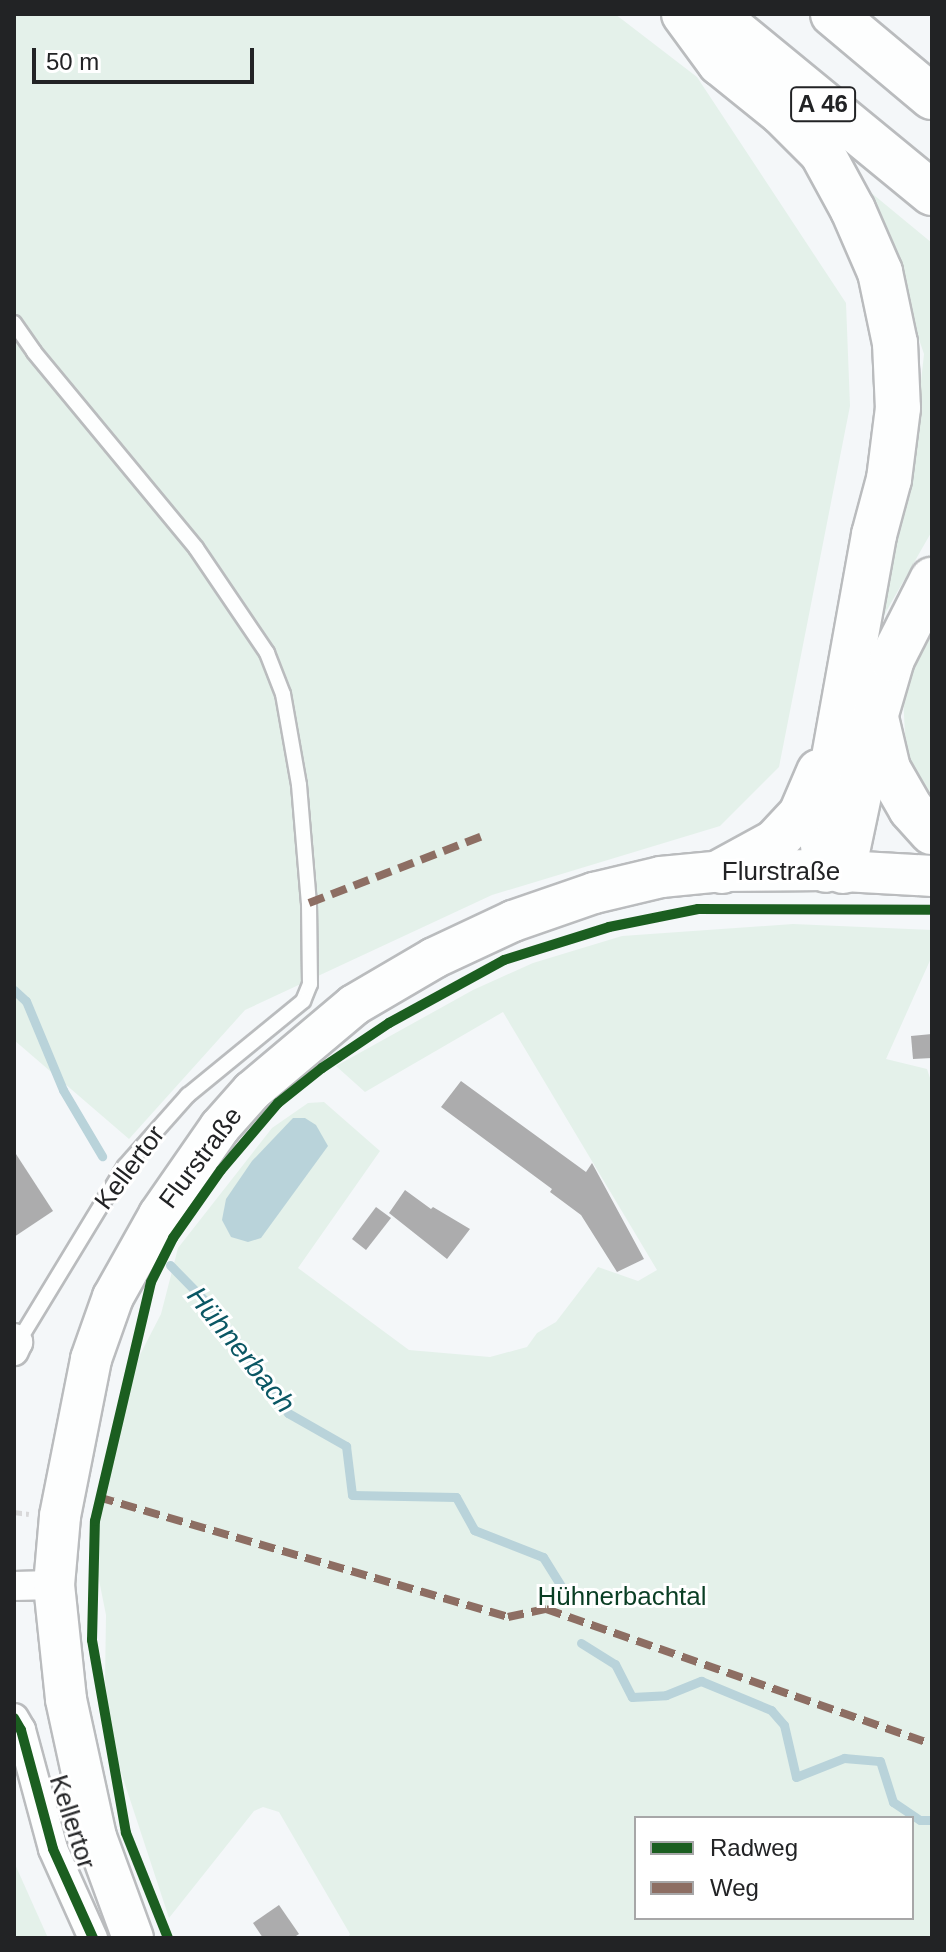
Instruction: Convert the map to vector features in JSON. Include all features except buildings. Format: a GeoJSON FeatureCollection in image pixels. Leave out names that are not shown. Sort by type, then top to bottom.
{"type":"FeatureCollection","features":[{"type":"Feature","properties":{"kind":"highway"},"geometry":{"type":"LineString","coordinates":[[684,14],[720,63],[782,113],[822,153],[853,210],[880,272],[892,329],[898,408],[889,479],[874,535],[821,829],[834,870]]}},
{"type":"Feature","properties":{"kind":"highway","name":"A 46"},"geometry":{"type":"LineString","coordinates":[[714,14],[932,193]]}},
{"type":"Feature","properties":{"kind":"highway","name":"A 46"},"geometry":{"type":"LineString","coordinates":[[833,14],[932,97]]}},
{"type":"Feature","properties":{"kind":"highway"},"geometry":{"type":"LineString","coordinates":[[834,870],[892,659],[932,580]]}},
{"type":"Feature","properties":{"kind":"highway"},"geometry":{"type":"LineString","coordinates":[[876,714],[888,769],[911,809],[932,832]]}},
{"type":"Feature","properties":{"kind":"highway"},"geometry":{"type":"LineString","coordinates":[[722,871],[775,842],[801,814],[837,733]]}},
{"type":"Feature","properties":{"kind":"main road","name":"Flurstraße"},"geometry":{"type":"LineString","coordinates":[[133,1938],[96,1837],[66,1699],[54,1585],[60,1516],[91,1359],[113,1297],[159,1215],[220,1127],[252,1091],[354,1005],[447,952],[513,921],[594,893],[661,877],[722,871],[834,870],[932,876]]}},
{"type":"Feature","properties":{"kind":"street"},"geometry":{"type":"LineString","coordinates":[[14,1586],[54,1585]]}},
{"type":"Feature","properties":{"kind":"street","name":"Kellertor"},"geometry":{"type":"LineString","coordinates":[[14,1718],[21,1730],[53,1849],[93,1938]]}},
{"type":"Feature","properties":{"kind":"lane","name":"Kellertor"},"geometry":{"type":"LineString","coordinates":[[14,323],[196,548],[267,653],[283,694],[291,735],[309,903],[310,984],[303,1001],[188,1095],[125,1166],[15,1344]]}},
{"type":"Feature","properties":{"kind":"green space"},"geometry":{"type":"Polygon","coordinates":[[[14,14],[615,14],[697,77],[846,303],[850,406],[779,767],[720,826],[492,895],[245,1010],[129,1139],[14,1040],[14,14]]]}},
{"type":"Feature","properties":{"kind":"green space"},"geometry":{"type":"Polygon","coordinates":[[[869,191],[932,243],[932,531],[879,624],[911,473],[924,354],[869,191]]]}},
{"type":"Feature","properties":{"kind":"green space"},"geometry":{"type":"Polygon","coordinates":[[[932,632],[932,804],[907,774],[902,675],[932,632]]]}},
{"type":"Feature","properties":{"kind":"green space","name":"Hühnerbachtal"},"geometry":{"type":"Polygon","coordinates":[[[793,924],[932,930],[932,956],[886,1059],[927,1069],[932,1084],[932,1938],[348,1938],[350,1934],[279,1812],[263,1807],[254,1811],[169,1918],[115,1754],[105,1681],[106,1615],[92,1545],[103,1471],[128,1378],[161,1314],[178,1248],[272,1128],[308,1103],[324,1102],[380,1151],[298,1268],[409,1350],[490,1357],[527,1347],[537,1333],[556,1322],[598,1267],[638,1281],[657,1270],[503,1012],[365,1092],[336,1066],[473,990],[533,963],[622,936],[793,924]]]}},
{"type":"Feature","properties":{"kind":"green space"},"geometry":{"type":"Polygon","coordinates":[[[14,1862],[48,1938],[14,1938],[14,1862]]]}},
{"type":"Feature","properties":{"kind":"water"},"geometry":{"type":"Polygon","coordinates":[[[293,1118],[305,1118],[316,1125],[328,1146],[261,1238],[248,1242],[231,1237],[222,1220],[226,1199],[252,1161],[293,1118]]]}},
{"type":"Feature","properties":{"kind":"waterway","name":"Hühnerbach"},"geometry":{"type":"LineString","coordinates":[[14,990],[26,1001],[63,1090],[102,1156]]}},
{"type":"Feature","properties":{"kind":"waterway","name":"Hühnerbach"},"geometry":{"type":"LineString","coordinates":[[170,1265],[214,1310],[288,1413],[346,1446],[352,1495],[456,1497],[474,1530],[543,1557],[562,1588]]}},
{"type":"Feature","properties":{"kind":"waterway","name":"Hühnerbach"},"geometry":{"type":"LineString","coordinates":[[581,1643],[615,1664],[632,1697],[666,1695],[701,1681],[771,1710],[784,1725],[796,1777],[844,1758],[880,1761],[893,1802],[920,1820],[932,1820]]}},
{"type":"Feature","properties":{"kind":"marked path"},"geometry":{"type":"LineString","coordinates":[[309,903],[483,836]]}},
{"type":"Feature","properties":{"kind":"marked path"},"geometry":{"type":"LineString","coordinates":[[98,1497],[508,1617],[546,1609],[932,1744]]}},
{"type":"Feature","properties":{"kind":"cycle path"},"geometry":{"type":"LineString","coordinates":[[168,1938],[126,1833],[92,1640],[95,1521],[151,1282],[173,1238],[221,1170],[278,1103],[322,1068],[389,1023],[504,960],[609,927],[698,909],[932,910]]}},
{"type":"Feature","properties":{"kind":"cycle path"},"geometry":{"type":"LineString","coordinates":[[14,1718],[21,1730],[53,1849],[93,1938]]}}]}
